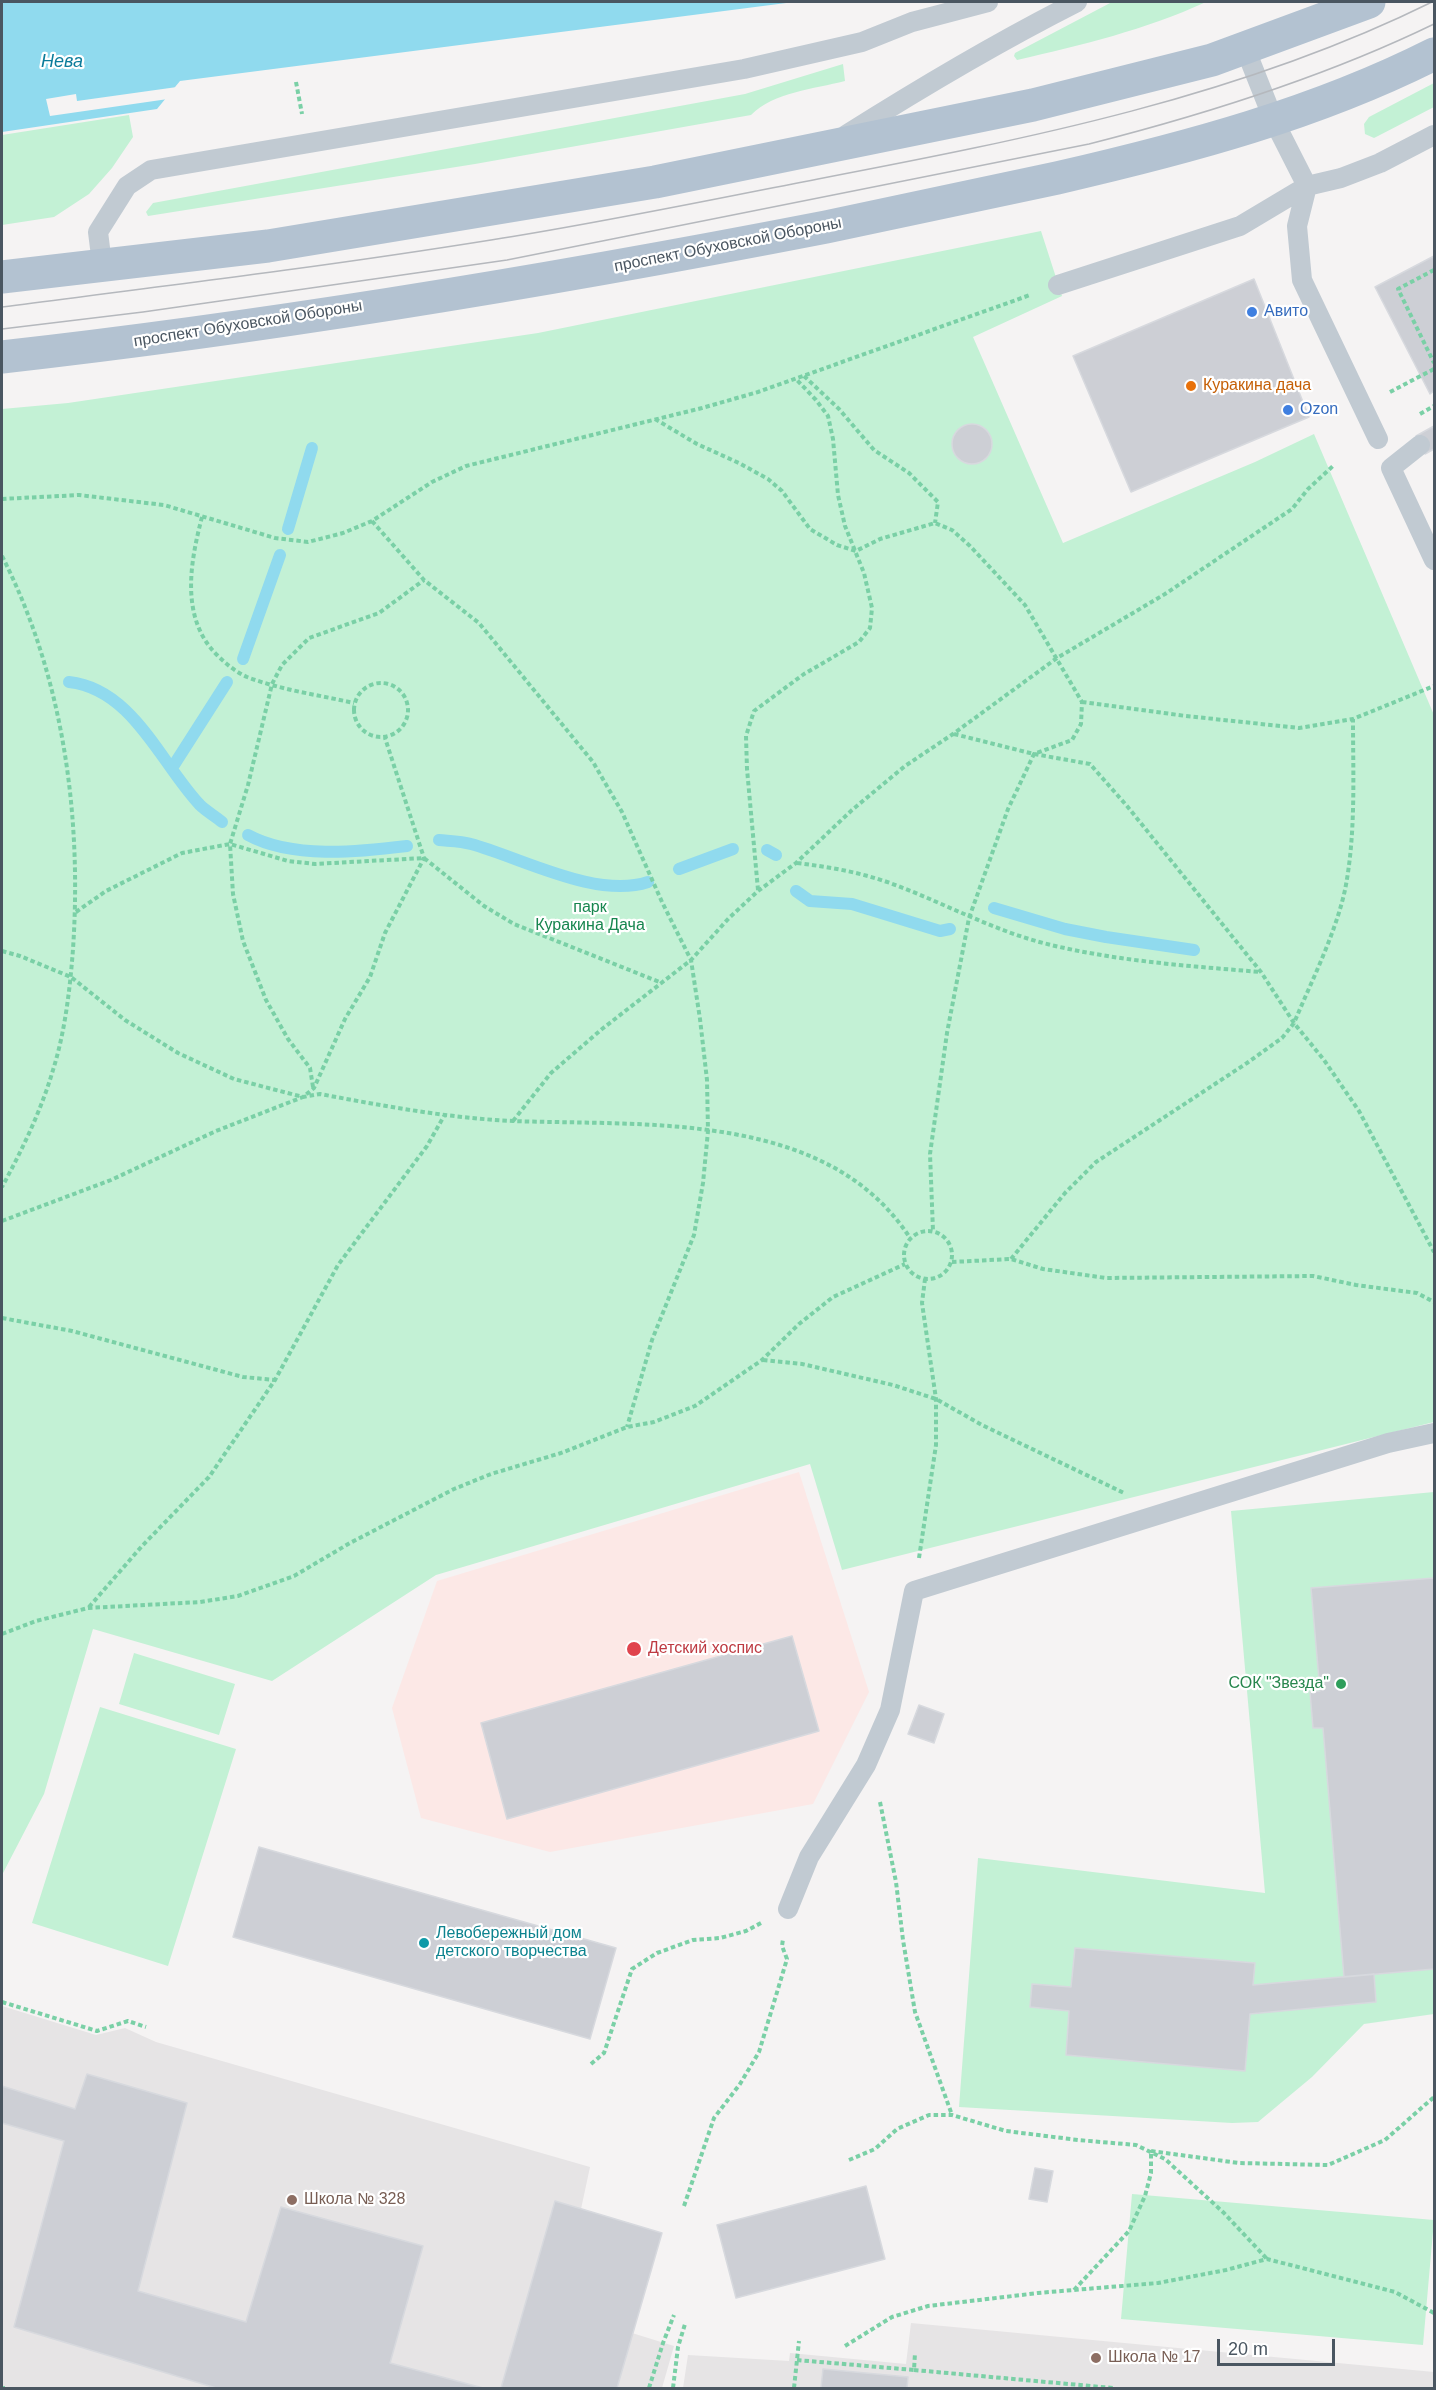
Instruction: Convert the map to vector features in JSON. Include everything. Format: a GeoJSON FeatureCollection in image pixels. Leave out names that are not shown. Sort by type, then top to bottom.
{"type":"FeatureCollection","features":[{"type":"Feature","properties":{"kind":"main road"},"geometry":{"type":"LineString","coordinates":[[2,277],[268,246],[384,228],[655,182],[829,147],[1034,105],[1212,60],[1369,2]]}},
{"type":"Feature","properties":{"kind":"main road","name":"проспект Обуховской Обороны"},"geometry":{"type":"LineString","coordinates":[[2,357],[108,345],[276,321],[665,258],[952,201],[1168,153],[1274,122],[1434,54]]}},
{"type":"Feature","properties":{"kind":"lane"},"geometry":{"type":"LineString","coordinates":[[102,264],[98,232],[127,186],[151,170],[744,69],[862,42],[912,22],[988,2]]}},
{"type":"Feature","properties":{"kind":"lane"},"geometry":{"type":"LineString","coordinates":[[829,147],[930,82],[1013,34],[1077,2]]}},
{"type":"Feature","properties":{"kind":"lane"},"geometry":{"type":"LineString","coordinates":[[1245,48],[1274,122],[1307,186],[1297,226],[1302,280],[1378,439]]}},
{"type":"Feature","properties":{"kind":"lane"},"geometry":{"type":"LineString","coordinates":[[1058,285],[1240,226],[1307,186],[1341,178],[1380,163],[1434,135]]}},
{"type":"Feature","properties":{"kind":"lane"},"geometry":{"type":"LineString","coordinates":[[1420,445],[1391,468],[1434,560]]}},
{"type":"Feature","properties":{"kind":"lane"},"geometry":{"type":"LineString","coordinates":[[788,1909],[809,1857],[866,1765],[890,1710],[914,1591],[1389,1443],[1434,1433]]}},
{"type":"Feature","properties":{"kind":"path"},"geometry":{"type":"LineString","coordinates":[[296,82],[303,117]]}},
{"type":"Feature","properties":{"kind":"path"},"geometry":{"type":"LineString","coordinates":[[1434,270],[1398,289],[1434,363]]}},
{"type":"Feature","properties":{"kind":"path"},"geometry":{"type":"LineString","coordinates":[[2,499],[79,495],[164,505],[274,538],[308,542],[344,533],[372,521],[432,482],[466,466],[702,408],[796,379],[1058,285]]}},
{"type":"Feature","properties":{"kind":"path"},"geometry":{"type":"LineString","coordinates":[[1362,406],[1434,369]]}},
{"type":"Feature","properties":{"kind":"path"},"geometry":{"type":"LineString","coordinates":[[804,376],[839,409],[874,450],[909,473],[938,502],[935,523]]}},
{"type":"Feature","properties":{"kind":"path"},"geometry":{"type":"LineString","coordinates":[[758,891],[746,736],[754,711],[804,674],[859,642],[870,628],[872,608],[864,573],[845,526],[838,495],[833,439],[828,416],[796,379]]}},
{"type":"Feature","properties":{"kind":"path"},"geometry":{"type":"LineString","coordinates":[[1423,413],[1434,406]]}},
{"type":"Feature","properties":{"kind":"path"},"geometry":{"type":"LineString","coordinates":[[655,419],[697,444],[768,479],[782,491],[810,529],[837,545],[856,551],[880,539],[935,523],[952,530],[1025,605],[1082,702],[1081,724],[1072,740],[1034,754],[1008,809],[969,918],[947,1033],[930,1154],[933,1231]]}},
{"type":"Feature","properties":{"kind":"path"},"geometry":{"type":"LineString","coordinates":[[513,1121],[551,1073],[602,1029],[691,960],[729,918],[758,891],[796,863],[852,810],[905,766],[1057,658],[1165,594],[1292,509],[1308,489],[1334,465]]}},
{"type":"Feature","properties":{"kind":"path"},"geometry":{"type":"LineString","coordinates":[[202,517],[194,549],[190,583],[194,616],[209,647],[227,665],[245,676],[354,703]]}},
{"type":"Feature","properties":{"kind":"path"},"geometry":{"type":"LineString","coordinates":[[372,521],[424,580],[479,623],[593,762],[622,812],[691,960],[705,1059],[708,1131],[703,1183],[694,1234],[652,1340],[627,1427]]}},
{"type":"Feature","properties":{"kind":"path"},"geometry":{"type":"LineString","coordinates":[[2,556],[36,637],[55,704],[69,778],[75,852],[75,912],[70,977],[53,1070],[23,1147],[2,1186]]}},
{"type":"Feature","properties":{"kind":"path"},"geometry":{"type":"LineString","coordinates":[[320,1094],[314,1088],[310,1068],[288,1039],[266,1000],[243,941],[233,894],[230,844],[248,785],[272,684],[282,664],[309,638],[379,613],[424,580]]}},
{"type":"Feature","properties":{"kind":"path"},"geometry":{"type":"LineString","coordinates":[[387,683],[397,688],[404,696],[408,706],[407,717],[403,726],[395,734],[385,738],[374,737],[364,732],[357,724],[353,714],[354,703],[358,693],[367,686],[387,683]]}},
{"type":"Feature","properties":{"kind":"path"},"geometry":{"type":"LineString","coordinates":[[1082,702],[1299,728],[1353,719],[1434,686]]}},
{"type":"Feature","properties":{"kind":"path"},"geometry":{"type":"LineString","coordinates":[[1011,1259],[1065,1193],[1096,1162],[1247,1063],[1282,1038],[1294,1023],[1334,925],[1345,890],[1353,813],[1353,719]]}},
{"type":"Feature","properties":{"kind":"path"},"geometry":{"type":"LineString","coordinates":[[953,734],[1034,754],[1090,764],[1127,806],[1261,972],[1294,1023],[1324,1060],[1359,1111],[1434,1252]]}},
{"type":"Feature","properties":{"kind":"path"},"geometry":{"type":"LineString","coordinates":[[385,738],[424,858],[484,906],[514,924],[662,983]]}},
{"type":"Feature","properties":{"kind":"path"},"geometry":{"type":"LineString","coordinates":[[75,912],[106,891],[182,853],[230,844],[288,861],[315,864],[424,858]]}},
{"type":"Feature","properties":{"kind":"path"},"geometry":{"type":"LineString","coordinates":[[303,1097],[314,1088],[345,1019],[370,977],[385,933],[424,858]]}},
{"type":"Feature","properties":{"kind":"path"},"geometry":{"type":"LineString","coordinates":[[796,863],[848,870],[889,883],[969,918],[1043,943],[1156,962],[1261,972]]}},
{"type":"Feature","properties":{"kind":"path"},"geometry":{"type":"LineString","coordinates":[[2,951],[70,977],[125,1020],[177,1053],[234,1079],[303,1097]]}},
{"type":"Feature","properties":{"kind":"path"},"geometry":{"type":"LineString","coordinates":[[2,1221],[111,1180],[216,1131],[303,1097],[320,1094],[444,1116],[513,1121],[619,1122],[761,1138],[823,1161],[862,1185],[899,1221],[910,1238]]}},
{"type":"Feature","properties":{"kind":"path"},"geometry":{"type":"LineString","coordinates":[[88,1608],[142,1546],[209,1477],[275,1380],[338,1264],[427,1146],[444,1116]]}},
{"type":"Feature","properties":{"kind":"path"},"geometry":{"type":"LineString","coordinates":[[920,1231],[933,1231],[945,1237],[952,1248],[952,1262],[942,1275],[925,1279],[913,1274],[905,1264],[904,1251],[910,1238],[920,1231]]}},
{"type":"Feature","properties":{"kind":"path"},"geometry":{"type":"LineString","coordinates":[[952,1262],[1011,1259],[1043,1269],[1106,1278],[1313,1276],[1356,1285],[1417,1293],[1434,1302]]}},
{"type":"Feature","properties":{"kind":"path"},"geometry":{"type":"LineString","coordinates":[[2,1635],[36,1621],[88,1608],[200,1602],[238,1596],[294,1576],[350,1543],[454,1489],[491,1474],[561,1453],[627,1427],[654,1422],[695,1406],[762,1360],[799,1324],[833,1296],[905,1264]]}},
{"type":"Feature","properties":{"kind":"path"},"geometry":{"type":"LineString","coordinates":[[914,1591],[936,1445],[936,1399],[922,1303],[925,1279]]}},
{"type":"Feature","properties":{"kind":"path"},"geometry":{"type":"LineString","coordinates":[[2,1318],[72,1331],[243,1377],[275,1380]]}},
{"type":"Feature","properties":{"kind":"path"},"geometry":{"type":"LineString","coordinates":[[762,1360],[802,1364],[893,1384],[936,1399],[1048,1458],[1168,1513]]}},
{"type":"Feature","properties":{"kind":"path"},"geometry":{"type":"LineString","coordinates":[[866,1765],[876,1776],[896,1882],[915,2012],[952,2115]]}},
{"type":"Feature","properties":{"kind":"path"},"geometry":{"type":"LineString","coordinates":[[591,2064],[604,2053],[632,1969],[657,1953],[693,1940],[720,1938],[746,1931],[788,1909]]}},
{"type":"Feature","properties":{"kind":"path"},"geometry":{"type":"LineString","coordinates":[[684,2206],[714,2118],[740,2084],[759,2052],[787,1959],[782,1946],[788,1909]]}},
{"type":"Feature","properties":{"kind":"path"},"geometry":{"type":"LineString","coordinates":[[2,2002],[97,2031],[128,2021],[146,2027]]}},
{"type":"Feature","properties":{"kind":"path"},"geometry":{"type":"LineString","coordinates":[[1151,2151],[1239,2163],[1328,2165],[1385,2140],[1434,2097]]}},
{"type":"Feature","properties":{"kind":"path"},"geometry":{"type":"LineString","coordinates":[[849,2160],[875,2149],[897,2129],[929,2115],[952,2115],[1006,2131],[1136,2145],[1165,2159],[1224,2213],[1267,2259]]}},
{"type":"Feature","properties":{"kind":"path"},"geometry":{"type":"LineString","coordinates":[[1074,2290],[1129,2231],[1152,2173],[1151,2151]]}},
{"type":"Feature","properties":{"kind":"path"},"geometry":{"type":"LineString","coordinates":[[845,2346],[892,2317],[928,2306],[1158,2283],[1267,2259],[1395,2292],[1434,2313]]}},
{"type":"Feature","properties":{"kind":"path"},"geometry":{"type":"LineString","coordinates":[[650,2388],[674,2315]]}},
{"type":"Feature","properties":{"kind":"path"},"geometry":{"type":"LineString","coordinates":[[673,2388],[678,2346],[685,2324]]}},
{"type":"Feature","properties":{"kind":"path"},"geometry":{"type":"LineString","coordinates":[[794,2388],[799,2341]]}},
{"type":"Feature","properties":{"kind":"path"},"geometry":{"type":"LineString","coordinates":[[914,2370],[915,2353]]}},
{"type":"Feature","properties":{"kind":"path"},"geometry":{"type":"LineString","coordinates":[[797,2360],[1113,2388]]}},
{"type":"Feature","properties":{"kind":"shaded area","name":"Детский хоспис"},"geometry":{"type":"Polygon","coordinates":[[[799,1472],[869,1692],[813,1804],[550,1852],[421,1818],[392,1708],[437,1581],[799,1472]]]}},
{"type":"Feature","properties":{"kind":"shaded area","name":"Школа № 328"},"geometry":{"type":"Polygon","coordinates":[[[2,2006],[96,2035],[125,2028],[156,2042],[590,2167],[581,2209],[662,2233],[632,2333],[674,2346],[662,2388],[2,2388],[2,2006]]]}},
{"type":"Feature","properties":{"kind":"shaded area","name":"Школа № 17"},"geometry":{"type":"Polygon","coordinates":[[[911,2323],[1434,2372],[1434,2388],[683,2388],[688,2355],[789,2361],[790,2353],[906,2364],[911,2323]]]}},
{"type":"Feature","properties":{"kind":"green space"},"geometry":{"type":"Polygon","coordinates":[[[1112,2],[1206,2],[1160,21],[1113,36],[1017,60],[1014,56],[1015,53],[1112,2]]]}},
{"type":"Feature","properties":{"kind":"green space"},"geometry":{"type":"Polygon","coordinates":[[[843,64],[845,81],[783,96],[760,107],[751,115],[475,164],[148,216],[146,212],[153,203],[745,94],[843,64]]]}},
{"type":"Feature","properties":{"kind":"green space"},"geometry":{"type":"Polygon","coordinates":[[[1434,83],[1434,107],[1374,138],[1365,134],[1364,124],[1369,117],[1434,83]]]}},
{"type":"Feature","properties":{"kind":"green space"},"geometry":{"type":"Polygon","coordinates":[[[129,115],[133,137],[112,168],[89,194],[54,217],[2,225],[2,135],[129,115]]]}},
{"type":"Feature","properties":{"kind":"green space","name":"парк Куракина Дача"},"geometry":{"type":"Polygon","coordinates":[[[1041,231],[1062,296],[973,337],[1063,543],[1255,462],[1314,434],[1434,715],[1434,1422],[842,1570],[810,1464],[436,1575],[272,1681],[93,1629],[44,1794],[2,1875],[2,409],[68,403],[538,333],[1041,231]]]}},
{"type":"Feature","properties":{"kind":"green space","name":"СОК \"Звезда\""},"geometry":{"type":"Polygon","coordinates":[[[1434,1492],[1434,2014],[1364,2024],[1312,2077],[1258,2122],[1232,2123],[959,2107],[978,1858],[1265,1893],[1231,1511],[1434,1492]]]}},
{"type":"Feature","properties":{"kind":"green space"},"geometry":{"type":"Polygon","coordinates":[[[134,1653],[235,1684],[219,1735],[119,1704],[134,1653]]]}},
{"type":"Feature","properties":{"kind":"green space"},"geometry":{"type":"Polygon","coordinates":[[[100,1707],[236,1749],[168,1966],[32,1923],[100,1707]]]}},
{"type":"Feature","properties":{"kind":"green space"},"geometry":{"type":"Polygon","coordinates":[[[1132,2194],[1434,2220],[1423,2345],[1121,2319],[1132,2194]]]}},
{"type":"Feature","properties":{"kind":"water","name":"Нева"},"geometry":{"type":"Polygon","coordinates":[[[2,2],[794,2],[180,81],[157,109],[2,132],[2,2]]]}},
{"type":"Feature","properties":{"kind":"pier"},"geometry":{"type":"Polygon","coordinates":[[[177,87],[168,99],[50,116],[46,99],[76,94],[77,101],[177,87]]]}},
{"type":"Feature","properties":{"kind":"building"},"geometry":{"type":"Polygon","coordinates":[[[1434,256],[1434,391],[1430,394],[1375,287],[1434,256]]]}},
{"type":"Feature","properties":{"kind":"building","name":"Куракина дача"},"geometry":{"type":"Polygon","coordinates":[[[1254,279],[1309,417],[1131,492],[1073,356],[1254,279]]]}},
{"type":"Feature","properties":{"kind":"building"},"geometry":{"type":"Polygon","coordinates":[[[972,424],[986,430],[992,444],[986,458],[972,464],[958,458],[952,444],[958,430],[972,424]]]}},
{"type":"Feature","properties":{"kind":"building"},"geometry":{"type":"Polygon","coordinates":[[[1434,426],[1434,449],[1425,454],[1416,436],[1434,426]]]}},
{"type":"Feature","properties":{"kind":"building"},"geometry":{"type":"Polygon","coordinates":[[[1434,1578],[1434,1969],[1344,1977],[1323,1728],[1313,1728],[1310,1692],[1320,1691],[1311,1588],[1434,1578]]]}},
{"type":"Feature","properties":{"kind":"building"},"geometry":{"type":"Polygon","coordinates":[[[792,1636],[819,1731],[507,1819],[481,1723],[792,1636]]]}},
{"type":"Feature","properties":{"kind":"building"},"geometry":{"type":"Polygon","coordinates":[[[919,1705],[944,1714],[934,1743],[908,1734],[919,1705]]]}},
{"type":"Feature","properties":{"kind":"building","name":"Левобережный дом детского творчества"},"geometry":{"type":"Polygon","coordinates":[[[259,1847],[616,1948],[590,2039],[233,1937],[259,1847]]]}},
{"type":"Feature","properties":{"kind":"building"},"geometry":{"type":"Polygon","coordinates":[[[1075,1948],[1255,1963],[1253,1985],[1374,1974],[1376,2002],[1250,2014],[1245,2071],[1066,2055],[1069,2011],[1030,2007],[1032,1984],[1071,1987],[1075,1948]]]}},
{"type":"Feature","properties":{"kind":"building"},"geometry":{"type":"Polygon","coordinates":[[[87,2074],[187,2103],[138,2291],[246,2322],[281,2207],[423,2246],[390,2363],[483,2388],[216,2388],[14,2327],[64,2141],[2,2123],[2,2086],[75,2109],[87,2074]]]}},
{"type":"Feature","properties":{"kind":"building"},"geometry":{"type":"Polygon","coordinates":[[[1035,2168],[1053,2171],[1047,2202],[1029,2199],[1035,2168]]]}},
{"type":"Feature","properties":{"kind":"building"},"geometry":{"type":"Polygon","coordinates":[[[866,2186],[885,2259],[736,2298],[717,2225],[866,2186]]]}},
{"type":"Feature","properties":{"kind":"building"},"geometry":{"type":"Polygon","coordinates":[[[555,2201],[662,2233],[617,2388],[501,2388],[555,2201]]]}},
{"type":"Feature","properties":{"kind":"building"},"geometry":{"type":"Polygon","coordinates":[[[823,2369],[908,2377],[907,2388],[821,2388],[823,2369]]]}},
{"type":"Feature","properties":{"kind":"waterway"},"geometry":{"type":"LineString","coordinates":[[288,529],[312,448]]}},
{"type":"Feature","properties":{"kind":"waterway"},"geometry":{"type":"LineString","coordinates":[[243,659],[280,555]]}},
{"type":"Feature","properties":{"kind":"waterway"},"geometry":{"type":"LineString","coordinates":[[69,682],[91,688],[111,698],[128,713],[200,805],[222,822]]}},
{"type":"Feature","properties":{"kind":"waterway"},"geometry":{"type":"LineString","coordinates":[[172,768],[227,682]]}},
{"type":"Feature","properties":{"kind":"waterway"},"geometry":{"type":"LineString","coordinates":[[248,835],[265,843],[305,851],[368,850],[407,846]]}},
{"type":"Feature","properties":{"kind":"waterway"},"geometry":{"type":"LineString","coordinates":[[439,840],[471,844],[559,875],[583,881],[628,886],[648,882]]}},
{"type":"Feature","properties":{"kind":"waterway"},"geometry":{"type":"LineString","coordinates":[[679,869],[733,849]]}},
{"type":"Feature","properties":{"kind":"waterway"},"geometry":{"type":"LineString","coordinates":[[767,850],[776,855]]}},
{"type":"Feature","properties":{"kind":"waterway"},"geometry":{"type":"LineString","coordinates":[[796,891],[810,901],[852,904],[940,931],[950,929]]}},
{"type":"Feature","properties":{"kind":"waterway"},"geometry":{"type":"LineString","coordinates":[[994,908],[1065,929],[1194,950]]}},
{"type":"Feature","properties":{"kind":"tram line"},"geometry":{"type":"LineString","coordinates":[[2,307],[308,267],[532,233],[975,148],[1131,111],[1208,89],[1284,64],[1359,35],[1432,2]]}},
{"type":"Feature","properties":{"kind":"tram line"},"geometry":{"type":"LineString","coordinates":[[2,329],[143,312],[507,260],[1089,144],[1265,93],[1351,61],[1434,24]]}},
{"type":"Feature","properties":{"kind":"place","name":"Авито"},"geometry":{"type":"Point","coordinates":[1252,312]}},
{"type":"Feature","properties":{"kind":"place","name":"Куракина дача"},"geometry":{"type":"Point","coordinates":[1191,386]}},
{"type":"Feature","properties":{"kind":"place","name":"Ozon"},"geometry":{"type":"Point","coordinates":[1288,410]}},
{"type":"Feature","properties":{"kind":"place","name":"Детский хоспис"},"geometry":{"type":"Point","coordinates":[634,1649]}},
{"type":"Feature","properties":{"kind":"place","name":"СОК \"Звезда\""},"geometry":{"type":"Point","coordinates":[1341,1684]}},
{"type":"Feature","properties":{"kind":"place","name":"Левобережный дом детского творчества"},"geometry":{"type":"Point","coordinates":[424,1943]}},
{"type":"Feature","properties":{"kind":"place","name":"Школа № 328"},"geometry":{"type":"Point","coordinates":[292,2200]}},
{"type":"Feature","properties":{"kind":"place","name":"Школа № 17"},"geometry":{"type":"Point","coordinates":[1096,2358]}}]}
